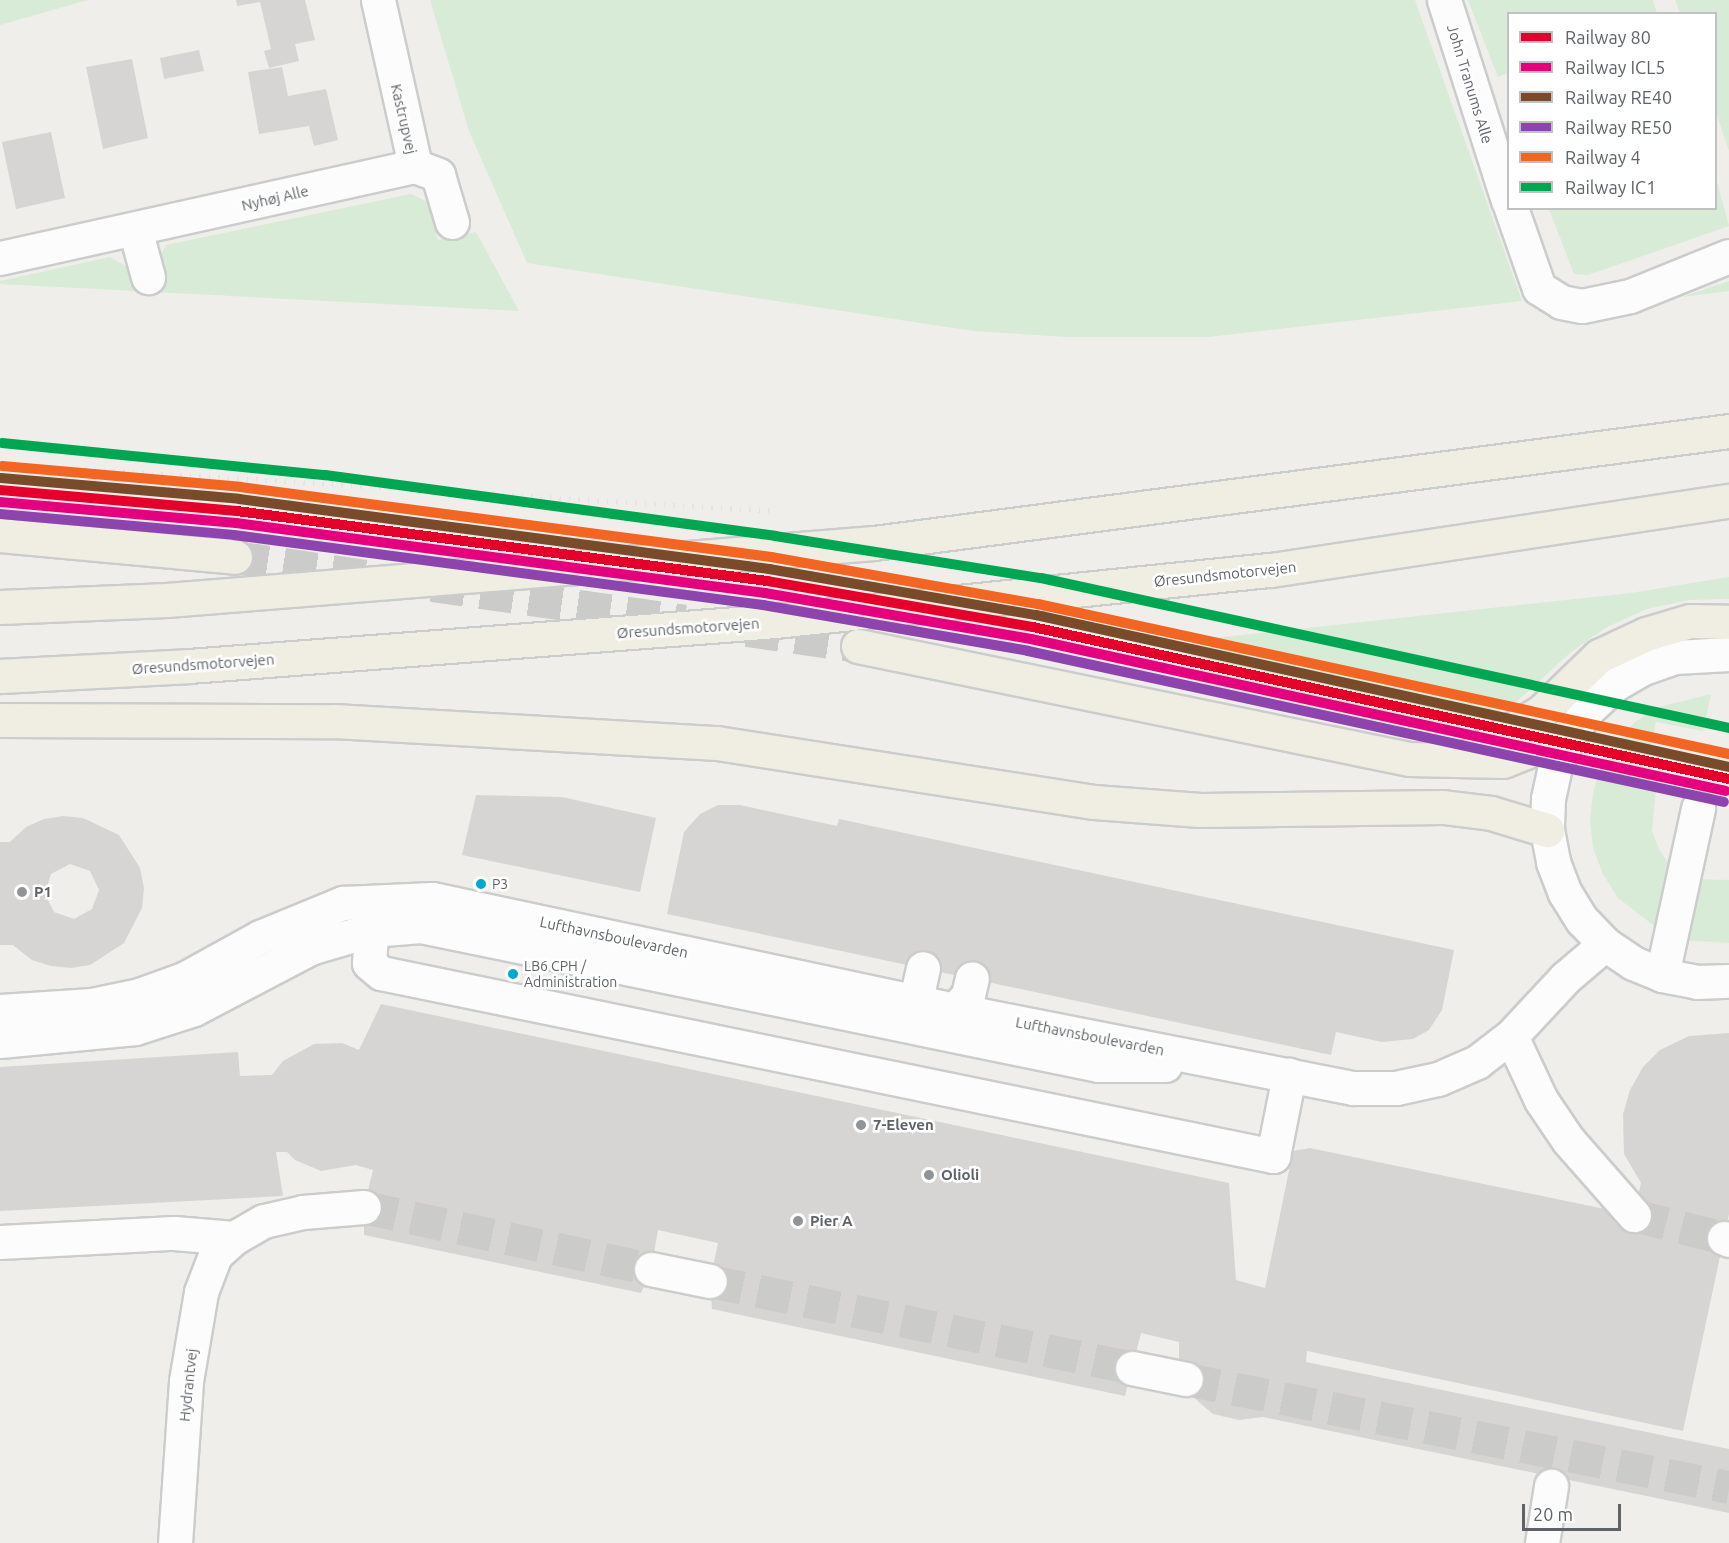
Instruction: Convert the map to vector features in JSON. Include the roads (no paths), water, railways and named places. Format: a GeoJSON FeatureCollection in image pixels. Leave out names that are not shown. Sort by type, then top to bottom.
{"type":"FeatureCollection","features":[{"type":"Feature","properties":{"kind":"highway"},"geometry":{"type":"LineString","coordinates":[[0,607],[167,600],[874,543],[1729,431]]}},
{"type":"Feature","properties":{"kind":"highway","name":"Øresundsmotorvejen"},"geometry":{"type":"LineString","coordinates":[[0,676],[189,666],[693,627],[1000,598],[1271,570],[1729,501]]}},
{"type":"Feature","properties":{"kind":"highway"},"geometry":{"type":"LineString","coordinates":[[0,535],[236,557]]}},
{"type":"Feature","properties":{"kind":"highway"},"geometry":{"type":"LineString","coordinates":[[1462,760],[1541,712],[1599,656],[1646,634],[1689,621],[1729,622]]}},
{"type":"Feature","properties":{"kind":"highway"},"geometry":{"type":"LineString","coordinates":[[858,646],[1409,759],[1503,761],[1569,735]]}},
{"type":"Feature","properties":{"kind":"highway"},"geometry":{"type":"LineString","coordinates":[[0,720],[334,721],[717,743],[1094,802],[1200,810],[1443,807],[1491,813],[1547,830]]}},
{"type":"Feature","properties":{"kind":"street","name":"Kastrupvej"},"geometry":{"type":"LineString","coordinates":[[378,0],[415,166],[438,175],[452,222]]}},
{"type":"Feature","properties":{"kind":"street","name":"John Tranums Alle"},"geometry":{"type":"LineString","coordinates":[[1444,0],[1507,195]]}},
{"type":"Feature","properties":{"kind":"street","name":"Nyhøj Alle"},"geometry":{"type":"LineString","coordinates":[[0,258],[415,166]]}},
{"type":"Feature","properties":{"kind":"street"},"geometry":{"type":"LineString","coordinates":[[1512,210],[1539,288],[1561,302],[1582,306],[1630,296],[1729,256]]}},
{"type":"Feature","properties":{"kind":"street"},"geometry":{"type":"LineString","coordinates":[[135,229],[148,278]]}},
{"type":"Feature","properties":{"kind":"street"},"geometry":{"type":"LineString","coordinates":[[1729,654],[1675,657],[1643,668],[1605,693],[1569,735],[1555,766],[1548,798],[1547,830],[1553,862],[1565,893],[1582,920],[1605,944],[1633,963],[1662,975],[1697,982],[1729,981]]}},
{"type":"Feature","properties":{"kind":"street"},"geometry":{"type":"LineString","coordinates":[[1662,975],[1698,808]]}},
{"type":"Feature","properties":{"kind":"street","name":"Lufthavnsboulevarden"},"geometry":{"type":"LineString","coordinates":[[0,1011],[92,1005],[139,996],[184,980],[296,921],[343,903],[373,914],[421,926],[913,1014],[960,1005],[1139,1045],[1353,1088],[1396,1088],[1438,1080],[1477,1062],[1511,1036],[1565,978],[1605,944]]}},
{"type":"Feature","properties":{"kind":"street"},"geometry":{"type":"LineString","coordinates":[[373,914],[369,963],[381,973],[1273,1156],[1289,1075]]}},
{"type":"Feature","properties":{"kind":"street","name":"Lufthavnsboulevarden"},"geometry":{"type":"LineString","coordinates":[[0,1041],[135,1028],[195,1009],[373,914]]}},
{"type":"Feature","properties":{"kind":"street"},"geometry":{"type":"LineString","coordinates":[[913,1014],[923,968]]}},
{"type":"Feature","properties":{"kind":"street","name":"Lufthavnsboulevarden"},"geometry":{"type":"LineString","coordinates":[[960,1005],[1099,1065],[1241,1065]]}},
{"type":"Feature","properties":{"kind":"street"},"geometry":{"type":"LineString","coordinates":[[1511,1036],[1541,1100],[1568,1140],[1634,1215]]}},
{"type":"Feature","properties":{"kind":"street","name":"Hydrantvej"},"geometry":{"type":"LineString","coordinates":[[175,1543],[186,1381],[201,1292],[215,1255],[234,1238],[264,1221],[303,1212],[352,1208]]}},
{"type":"Feature","properties":{"kind":"street"},"geometry":{"type":"LineString","coordinates":[[0,1242],[174,1233],[234,1238]]}},
{"type":"Feature","properties":{"kind":"street"},"geometry":{"type":"LineString","coordinates":[[651,1269],[710,1281]]}},
{"type":"Feature","properties":{"kind":"street"},"geometry":{"type":"LineString","coordinates":[[1132,1368],[1186,1378]]}},
{"type":"Feature","properties":{"kind":"street"},"geometry":{"type":"LineString","coordinates":[[1542,1543],[1551,1486]]}},
{"type":"Feature","properties":{"kind":"tunnel"},"geometry":{"type":"LineString","coordinates":[[235,557],[372,577]]}},
{"type":"Feature","properties":{"kind":"tunnel"},"geometry":{"type":"LineString","coordinates":[[432,585],[684,621]]}},
{"type":"Feature","properties":{"kind":"tunnel"},"geometry":{"type":"LineString","coordinates":[[747,630],[858,646]]}},
{"type":"Feature","properties":{"kind":"tunnel"},"geometry":{"type":"LineString","coordinates":[[364,1207],[651,1269]]}},
{"type":"Feature","properties":{"kind":"tunnel"},"geometry":{"type":"LineString","coordinates":[[1634,1215],[1724,1238]]}},
{"type":"Feature","properties":{"kind":"tunnel"},"geometry":{"type":"LineString","coordinates":[[710,1281],[1132,1368]]}},
{"type":"Feature","properties":{"kind":"tunnel"},"geometry":{"type":"LineString","coordinates":[[1186,1379],[1729,1487]]}},
{"type":"Feature","properties":{"kind":"railway"},"geometry":{"type":"LineString","coordinates":[[0,464],[778,511]]}},
{"type":"Feature","properties":{"kind":"rail line","name":"IC1"},"geometry":{"type":"LineString","coordinates":[[2,443],[325,475],[775,536],[1041,578],[1729,728]]}},
{"type":"Feature","properties":{"kind":"rail line","name":"4"},"geometry":{"type":"LineString","coordinates":[[2,466],[240,487],[771,557],[1038,604],[1729,754]]}},
{"type":"Feature","properties":{"kind":"rail line","name":"RE40"},"geometry":{"type":"LineString","coordinates":[[1,478],[239,499],[769,569],[1036,615],[1729,767]]}},
{"type":"Feature","properties":{"kind":"rail line","name":"80"},"geometry":{"type":"LineString","coordinates":[[0,490],[237,511],[767,581],[1033,627],[1729,779]]}},
{"type":"Feature","properties":{"kind":"rail line","name":"ICL5"},"geometry":{"type":"LineString","coordinates":[[0,502],[236,523],[765,593],[1031,639],[1726,791]]}},
{"type":"Feature","properties":{"kind":"rail line","name":"RE50"},"geometry":{"type":"LineString","coordinates":[[0,514],[234,535],[763,605],[1028,651],[1724,802]]}},
{"type":"Feature","properties":{"kind":"place","name":"P3"},"geometry":{"type":"Point","coordinates":[481,884]}},
{"type":"Feature","properties":{"kind":"place","name":"P1"},"geometry":{"type":"Point","coordinates":[22,892]}},
{"type":"Feature","properties":{"kind":"place","name":"LB6 CPH / Administration"},"geometry":{"type":"Point","coordinates":[513,974]}},
{"type":"Feature","properties":{"kind":"place","name":"7-Eleven"},"geometry":{"type":"Point","coordinates":[861,1125]}},
{"type":"Feature","properties":{"kind":"place","name":"Olioli"},"geometry":{"type":"Point","coordinates":[929,1175]}},
{"type":"Feature","properties":{"kind":"place","name":"Pier A"},"geometry":{"type":"Point","coordinates":[798,1221]}}]}
